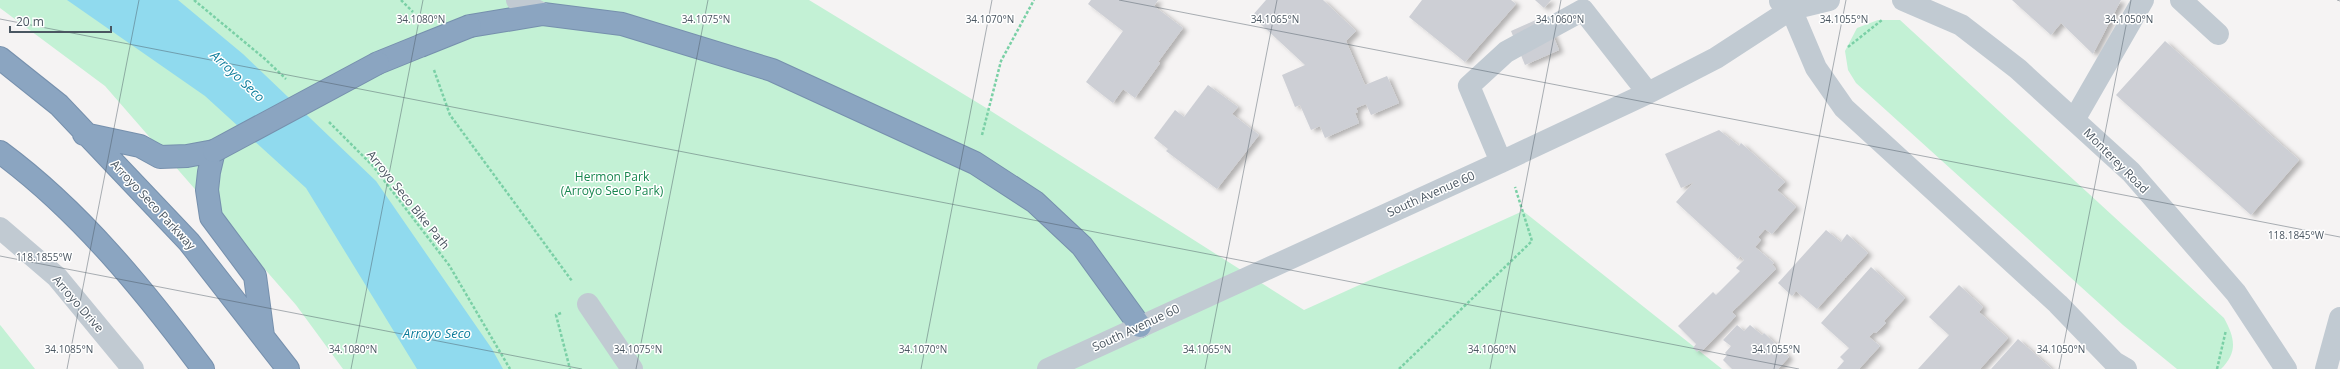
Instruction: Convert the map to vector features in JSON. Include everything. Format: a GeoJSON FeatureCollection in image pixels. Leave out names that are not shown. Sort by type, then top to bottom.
{"type":"FeatureCollection","features":[{"type":"Feature","properties":{"kind":"highway"},"geometry":{"type":"LineString","coordinates":[[84,134],[140,146],[160,157],[187,156],[214,151],[378,63],[470,26],[543,14],[622,24],[772,70],[976,163],[1035,202],[1082,246],[1140,326]]}},
{"type":"Feature","properties":{"kind":"highway","name":"Arroyo Seco Parkway"},"geometry":{"type":"LineString","coordinates":[[0,58],[59,106],[84,134],[189,242],[288,369]]}},
{"type":"Feature","properties":{"kind":"highway"},"geometry":{"type":"LineString","coordinates":[[214,151],[207,190],[211,218],[255,276],[263,336]]}},
{"type":"Feature","properties":{"kind":"highway"},"geometry":{"type":"LineString","coordinates":[[0,152],[80,221],[158,309],[203,369]]}},
{"type":"Feature","properties":{"kind":"street"},"geometry":{"type":"LineString","coordinates":[[517,0],[543,14]]}},
{"type":"Feature","properties":{"kind":"street"},"geometry":{"type":"LineString","coordinates":[[1830,0],[1792,3],[1816,68],[1844,108],[2058,304],[2114,362],[2126,369]]}},
{"type":"Feature","properties":{"kind":"street","name":"Monterey Road"},"geometry":{"type":"LineString","coordinates":[[1903,0],[1961,25],[2018,69],[2131,172],[2236,293],[2286,369]]}},
{"type":"Feature","properties":{"kind":"street"},"geometry":{"type":"LineString","coordinates":[[2074,120],[2143,0]]}},
{"type":"Feature","properties":{"kind":"street"},"geometry":{"type":"LineString","coordinates":[[2181,0],[2218,34]]}},
{"type":"Feature","properties":{"kind":"street"},"geometry":{"type":"LineString","coordinates":[[1504,161],[1469,86],[1506,52],[1584,3],[1648,93]]}},
{"type":"Feature","properties":{"kind":"street","name":"South Avenue 60"},"geometry":{"type":"LineString","coordinates":[[1048,369],[1504,161],[1648,93],[1716,58],[1792,3]]}},
{"type":"Feature","properties":{"kind":"street","name":"Arroyo Drive"},"geometry":{"type":"LineString","coordinates":[[0,228],[57,277],[132,369]]}},
{"type":"Feature","properties":{"kind":"street"},"geometry":{"type":"LineString","coordinates":[[588,304],[632,369]]}},
{"type":"Feature","properties":{"kind":"street"},"geometry":{"type":"LineString","coordinates":[[2326,369],[2340,318]]}},
{"type":"Feature","properties":{"kind":"path"},"geometry":{"type":"LineString","coordinates":[[194,0],[266,59],[288,82]]}},
{"type":"Feature","properties":{"kind":"path"},"geometry":{"type":"LineString","coordinates":[[401,0],[413,12]]}},
{"type":"Feature","properties":{"kind":"path"},"geometry":{"type":"LineString","coordinates":[[976,163],[1001,61],[1034,0]]}},
{"type":"Feature","properties":{"kind":"path"},"geometry":{"type":"LineString","coordinates":[[1848,46],[1882,20]]}},
{"type":"Feature","properties":{"kind":"path"},"geometry":{"type":"LineString","coordinates":[[432,65],[450,115],[588,304],[556,315],[570,369]]}},
{"type":"Feature","properties":{"kind":"path","name":"Arroyo Seco Bike Path"},"geometry":{"type":"LineString","coordinates":[[328,121],[373,166],[449,265],[510,369]]}},
{"type":"Feature","properties":{"kind":"path"},"geometry":{"type":"LineString","coordinates":[[1399,369],[1532,241],[1504,161]]}},
{"type":"Feature","properties":{"kind":"path"},"geometry":{"type":"LineString","coordinates":[[2217,369],[2227,323]]}},
{"type":"Feature","properties":{"kind":"green space","name":"Hermon Park (Arroyo Seco Park)"},"geometry":{"type":"Polygon","coordinates":[[[0,0],[809,0],[983,106],[1304,310],[1523,211],[1722,369],[343,369],[296,305],[105,86],[0,8],[0,0]]]}},
{"type":"Feature","properties":{"kind":"green space"},"geometry":{"type":"Polygon","coordinates":[[[1878,20],[1900,20],[2224,318],[2231,332],[2233,345],[2230,357],[2221,369],[2177,369],[2123,325],[1856,83],[1848,70],[1845,51],[1857,28],[1878,20]]]}},
{"type":"Feature","properties":{"kind":"green space"},"geometry":{"type":"Polygon","coordinates":[[[0,325],[1,326],[35,369],[0,369],[0,325]]]}},
{"type":"Feature","properties":{"kind":"water","name":"Arroyo Seco"},"geometry":{"type":"Polygon","coordinates":[[[67,0],[178,0],[243,54],[376,181],[492,349],[503,369],[417,369],[306,188],[205,96],[67,0]]]}},
{"type":"Feature","properties":{"kind":"building"},"geometry":{"type":"Polygon","coordinates":[[[1091,0],[1158,0],[1154,6],[1183,28],[1158,62],[1160,63],[1135,98],[1123,89],[1113,103],[1086,82],[1123,31],[1088,4],[1091,0]]]}},
{"type":"Feature","properties":{"kind":"building"},"geometry":{"type":"Polygon","coordinates":[[[1266,0],[1323,0],[1356,31],[1346,41],[1365,85],[1387,76],[1399,103],[1371,115],[1366,104],[1356,108],[1358,112],[1355,113],[1359,123],[1325,138],[1320,126],[1311,130],[1300,105],[1295,107],[1282,75],[1305,65],[1252,16],[1266,0]]]}},
{"type":"Feature","properties":{"kind":"building"},"geometry":{"type":"Polygon","coordinates":[[[1422,0],[1511,0],[1516,4],[1465,62],[1409,17],[1422,0]]]}},
{"type":"Feature","properties":{"kind":"building"},"geometry":{"type":"Polygon","coordinates":[[[1535,0],[1551,0],[1544,8],[1535,0]]]}},
{"type":"Feature","properties":{"kind":"building"},"geometry":{"type":"Polygon","coordinates":[[[2012,0],[2121,0],[2093,54],[2061,23],[2051,35],[2012,0]]]}},
{"type":"Feature","properties":{"kind":"building"},"geometry":{"type":"Polygon","coordinates":[[[1545,16],[1559,50],[1525,65],[1511,31],[1545,16]]]}},
{"type":"Feature","properties":{"kind":"building"},"geometry":{"type":"Polygon","coordinates":[[[2165,41],[2299,160],[2251,215],[2116,95],[2165,41]]]}},
{"type":"Feature","properties":{"kind":"building"},"geometry":{"type":"Polygon","coordinates":[[[1208,85],[1238,107],[1232,114],[1259,135],[1217,189],[1166,151],[1168,149],[1154,138],[1175,110],[1184,117],[1208,85]]]}},
{"type":"Feature","properties":{"kind":"building"},"geometry":{"type":"Polygon","coordinates":[[[1719,130],[1739,146],[1741,143],[1785,182],[1777,190],[1796,207],[1772,234],[1765,229],[1758,237],[1761,240],[1755,247],[1774,263],[1772,264],[1776,269],[1732,312],[1736,316],[1702,351],[1700,349],[1697,352],[1693,348],[1696,344],[1678,326],[1713,292],[1716,295],[1740,271],[1736,268],[1744,260],[1740,256],[1738,259],[1676,202],[1694,182],[1681,188],[1665,154],[1719,130]]]}},
{"type":"Feature","properties":{"kind":"building"},"geometry":{"type":"Polygon","coordinates":[[[1826,230],[1841,242],[1847,234],[1868,253],[1817,309],[1796,291],[1792,296],[1778,283],[1826,230]]]}},
{"type":"Feature","properties":{"kind":"building"},"geometry":{"type":"Polygon","coordinates":[[[1871,267],[1905,298],[1884,321],[1886,323],[1876,333],[1874,332],[1869,337],[1880,346],[1859,369],[1837,369],[1844,361],[1840,357],[1849,348],[1821,323],[1871,267]]]}},
{"type":"Feature","properties":{"kind":"building"},"geometry":{"type":"Polygon","coordinates":[[[1959,285],[1983,307],[1979,312],[2008,338],[1980,369],[1918,369],[1949,335],[1929,317],[1959,285]]]}},
{"type":"Feature","properties":{"kind":"building"},"geometry":{"type":"Polygon","coordinates":[[[1737,325],[1744,331],[1750,325],[1762,335],[1764,333],[1789,357],[1778,369],[1732,369],[1723,360],[1727,355],[1725,353],[1731,346],[1723,340],[1737,325]]]}},
{"type":"Feature","properties":{"kind":"building"},"geometry":{"type":"Polygon","coordinates":[[[2018,339],[2052,369],[1991,369],[2018,339]]]}}]}
